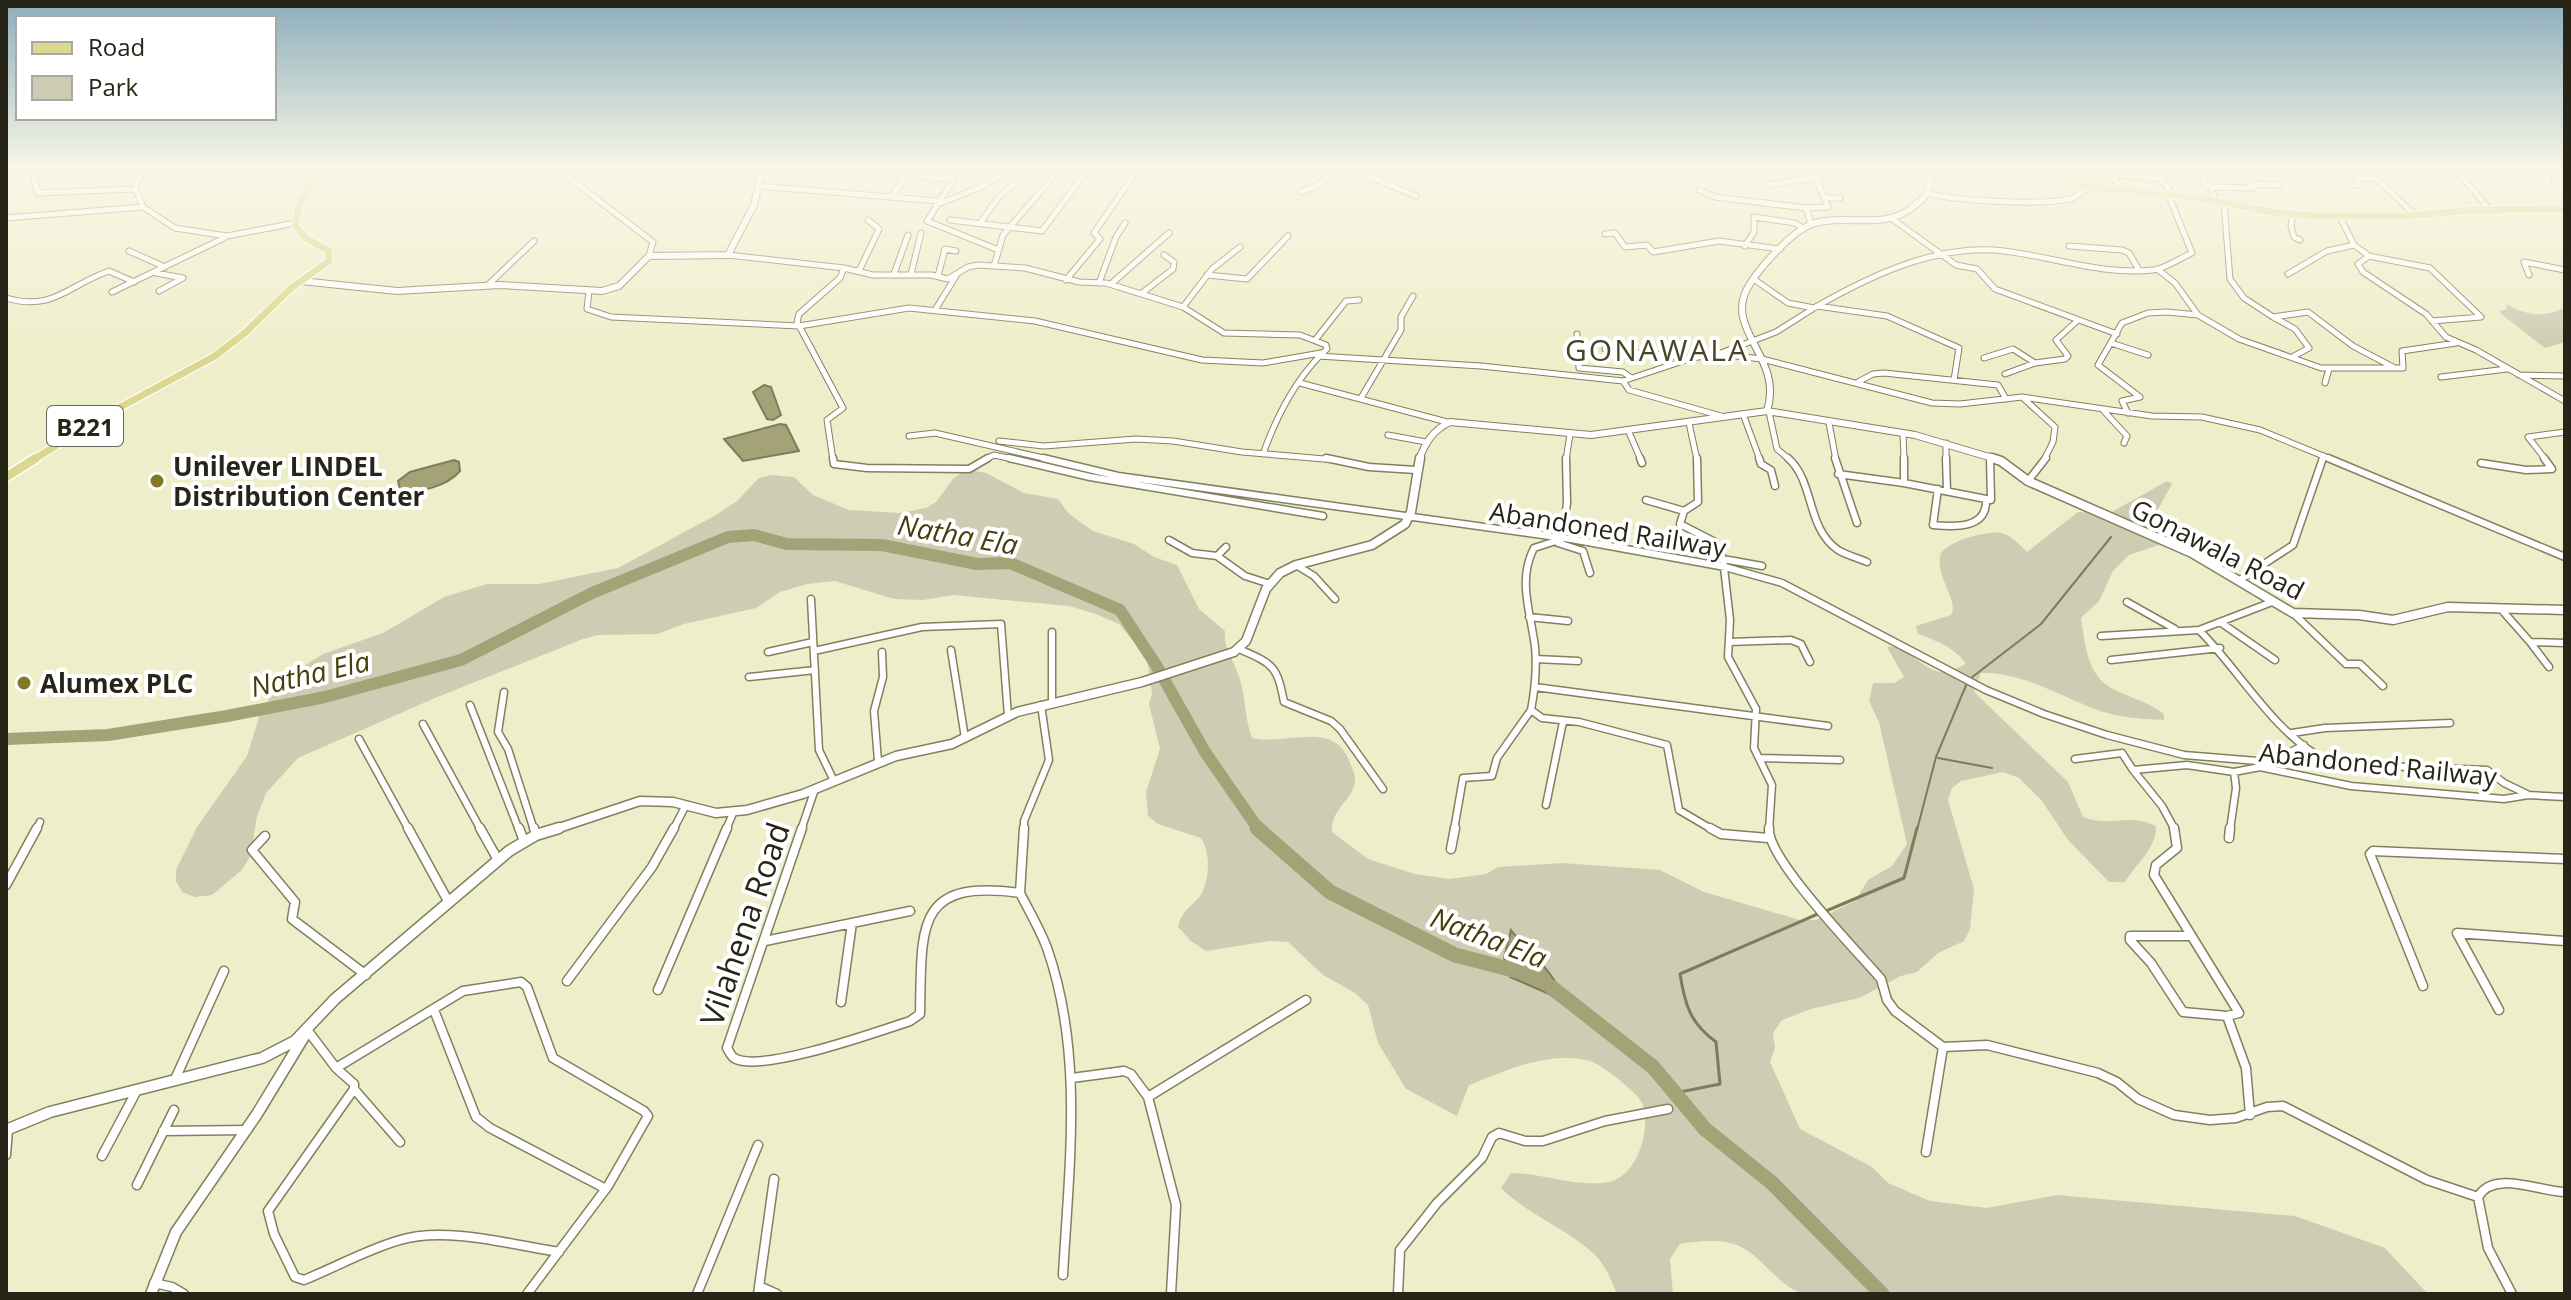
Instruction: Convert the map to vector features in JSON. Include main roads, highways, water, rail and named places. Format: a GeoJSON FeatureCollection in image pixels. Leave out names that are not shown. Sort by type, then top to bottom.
{"type":"FeatureCollection","features":[{"type":"Feature","properties":{"kind":"main road","name":"B221"},"geometry":{"type":"LineString","coordinates":[[6,477],[102,417],[215,356],[301,281],[329,261],[331,255],[299,231]]}},
{"type":"Feature","properties":{"kind":"waterway","name":"Natha Ela"},"geometry":{"type":"LineString","coordinates":[[6,739],[108,735],[227,716],[325,697],[461,660],[592,593],[728,537],[754,535],[787,544],[882,545],[977,564],[1010,563],[1120,610],[1156,665],[1205,752],[1259,829]]}},
{"type":"Feature","properties":{"kind":"waterway"},"geometry":{"type":"LineString","coordinates":[[1971,678],[2041,624],[2111,537]]}},
{"type":"Feature","properties":{"kind":"waterway"},"geometry":{"type":"LineString","coordinates":[[1917,830],[1936,757],[1967,683]]}},
{"type":"Feature","properties":{"kind":"waterway"},"geometry":{"type":"LineString","coordinates":[[1938,758],[1992,768]]}},
{"type":"Feature","properties":{"kind":"waterway"},"geometry":{"type":"LineString","coordinates":[[1826,911],[1904,878],[1917,828]]}},
{"type":"Feature","properties":{"kind":"waterway","name":"Natha Ela"},"geometry":{"type":"LineString","coordinates":[[1259,829],[1330,892],[1455,955],[1521,972]]}},
{"type":"Feature","properties":{"kind":"waterway"},"geometry":{"type":"LineString","coordinates":[[1675,1093],[1720,1084],[1716,1042],[1700,1028],[1690,1012],[1680,974],[1820,913]]}},
{"type":"Feature","properties":{"kind":"waterway","name":"Natha Ela"},"geometry":{"type":"LineString","coordinates":[[1551,987],[1653,1067],[1705,1129],[1772,1183],[1882,1294]]}},
{"type":"Feature","properties":{"kind":"place","name":"Unilever LINDEL Distribution Center"},"geometry":{"type":"Point","coordinates":[157,481]}},
{"type":"Feature","properties":{"kind":"place","name":"Alumex PLC"},"geometry":{"type":"Point","coordinates":[24,683]}},
{"type":"Feature","properties":{"kind":"district","name":"GONAWALA"},"geometry":{"type":"Point","coordinates":[1657,349]}}]}
